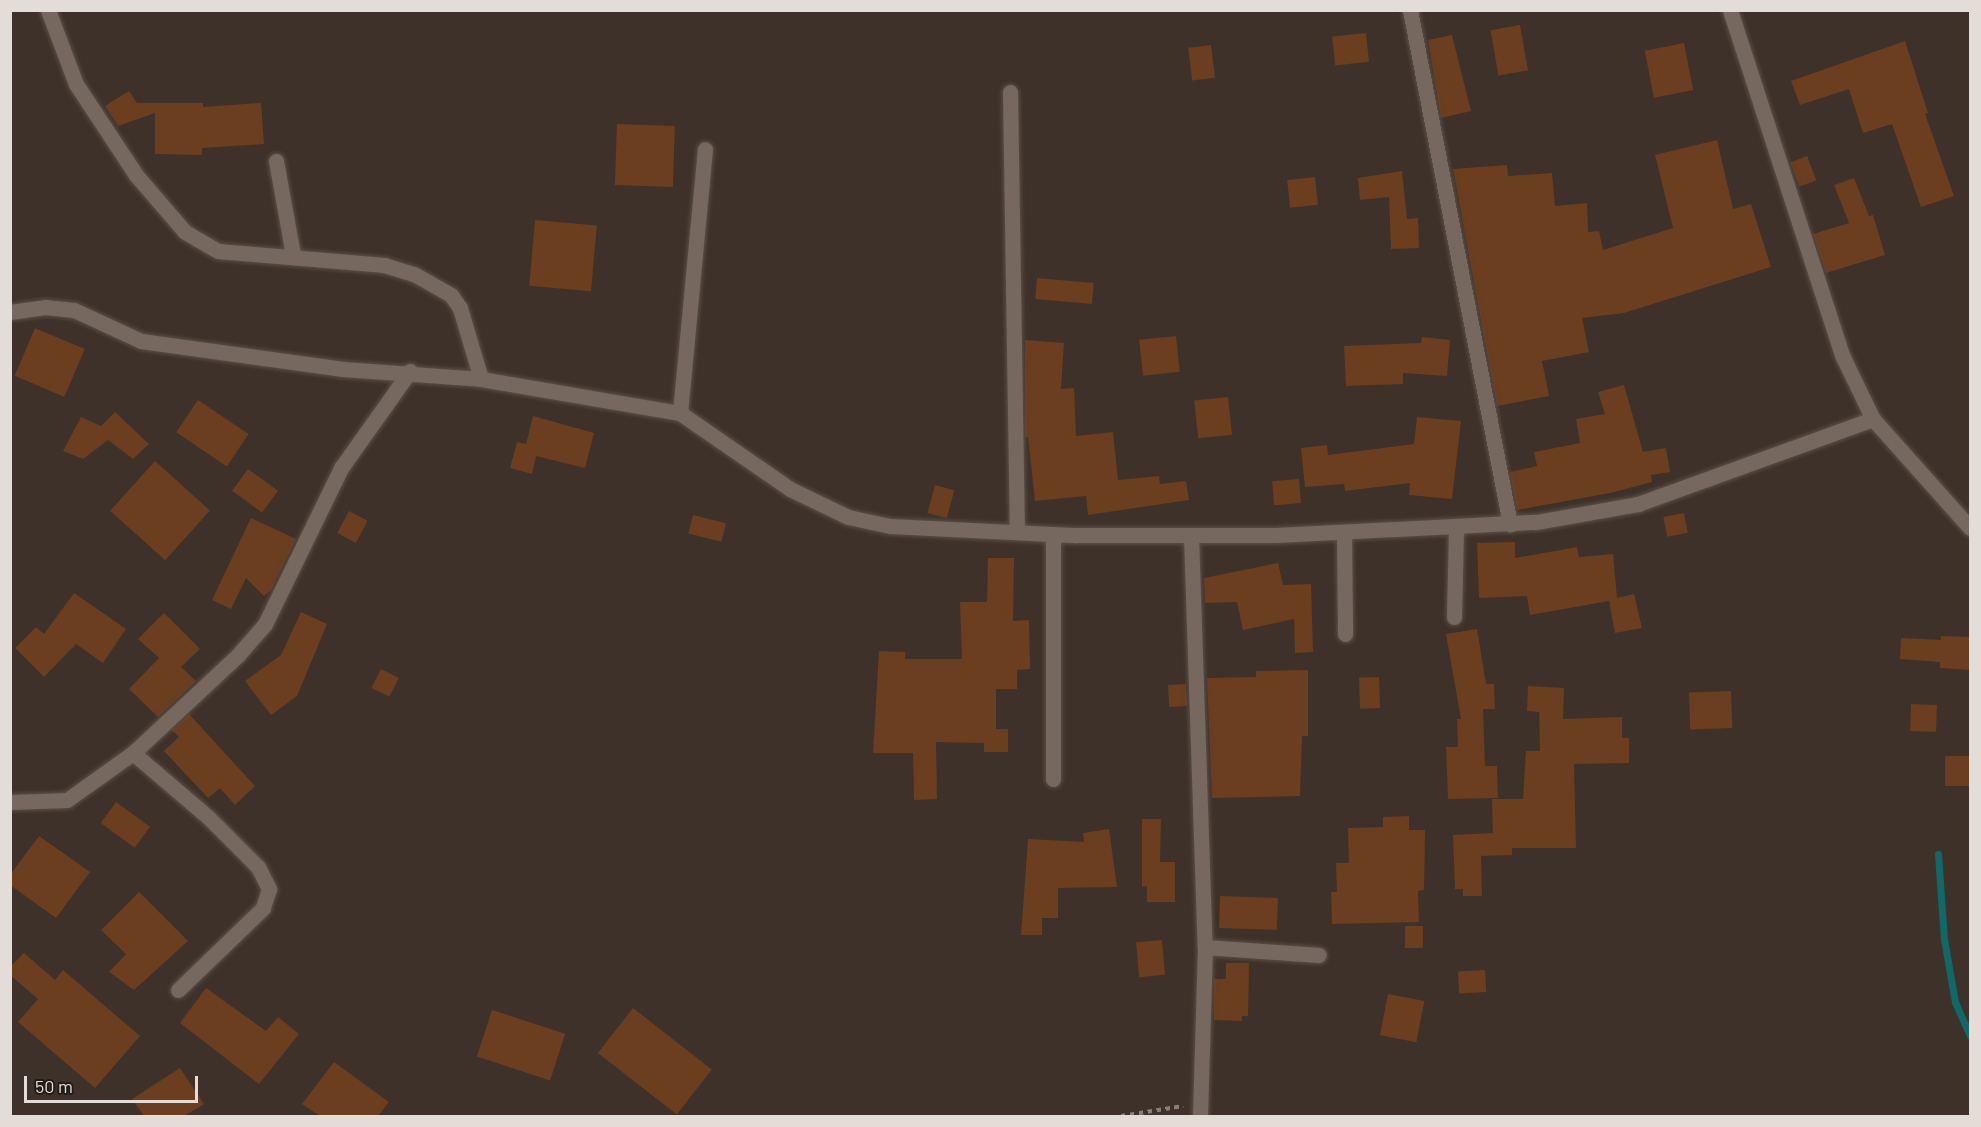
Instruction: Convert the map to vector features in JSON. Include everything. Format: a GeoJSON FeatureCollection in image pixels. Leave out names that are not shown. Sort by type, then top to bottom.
{"type":"FeatureCollection","features":[{"type":"Feature","properties":{"kind":"street"},"geometry":{"type":"LineString","coordinates":[[48,10],[75,84],[136,176],[185,232],[218,251],[293,255],[384,265],[414,274],[451,295],[460,308],[481,379]]}},
{"type":"Feature","properties":{"kind":"street"},"geometry":{"type":"LineString","coordinates":[[1410,10],[1510,524]]}},
{"type":"Feature","properties":{"kind":"street"},"geometry":{"type":"LineString","coordinates":[[1730,10],[1842,356],[1873,419],[1971,528]]}},
{"type":"Feature","properties":{"kind":"street"},"geometry":{"type":"LineString","coordinates":[[1010,92],[1017,532]]}},
{"type":"Feature","properties":{"kind":"street"},"geometry":{"type":"LineString","coordinates":[[680,413],[705,149]]}},
{"type":"Feature","properties":{"kind":"street"},"geometry":{"type":"LineString","coordinates":[[276,161],[293,255]]}},
{"type":"Feature","properties":{"kind":"street"},"geometry":{"type":"LineString","coordinates":[[10,312],[45,307],[74,310],[141,341],[343,369],[410,371],[481,379],[680,413],[790,489],[848,517],[890,526],[1053,534],[1191,535],[1344,534],[1510,524],[1605,512],[1638,504],[1873,419]]}},
{"type":"Feature","properties":{"kind":"street"},"geometry":{"type":"LineString","coordinates":[[10,802],[67,800],[133,753],[238,655],[265,624],[341,468],[410,371]]}},
{"type":"Feature","properties":{"kind":"street"},"geometry":{"type":"LineString","coordinates":[[1454,617],[1456,526]]}},
{"type":"Feature","properties":{"kind":"street"},"geometry":{"type":"LineString","coordinates":[[1053,534],[1053,779]]}},
{"type":"Feature","properties":{"kind":"street"},"geometry":{"type":"LineString","coordinates":[[1344,534],[1345,634]]}},
{"type":"Feature","properties":{"kind":"street"},"geometry":{"type":"LineString","coordinates":[[1191,535],[1205,946],[1200,1110]]}},
{"type":"Feature","properties":{"kind":"street"},"geometry":{"type":"LineString","coordinates":[[133,753],[208,817],[267,882],[268,899],[263,908],[178,990]]}},
{"type":"Feature","properties":{"kind":"street"},"geometry":{"type":"LineString","coordinates":[[1205,946],[1319,955]]}},
{"type":"Feature","properties":{"kind":"path"},"geometry":{"type":"LineString","coordinates":[[1121,1116],[1200,1110]]}},
{"type":"Feature","properties":{"kind":"building"},"geometry":{"type":"Polygon","coordinates":[[[1520,25],[1528,70],[1498,76],[1490,30],[1520,25]]]}},
{"type":"Feature","properties":{"kind":"building"},"geometry":{"type":"Polygon","coordinates":[[[1366,33],[1369,62],[1335,65],[1332,37],[1366,33]]]}},
{"type":"Feature","properties":{"kind":"building"},"geometry":{"type":"Polygon","coordinates":[[[1452,35],[1471,111],[1441,118],[1428,40],[1452,35]]]}},
{"type":"Feature","properties":{"kind":"building"},"geometry":{"type":"Polygon","coordinates":[[[1905,41],[1928,113],[1925,114],[1954,196],[1921,207],[1892,124],[1863,133],[1849,89],[1800,105],[1791,81],[1905,41]]]}},
{"type":"Feature","properties":{"kind":"building"},"geometry":{"type":"Polygon","coordinates":[[[1684,43],[1693,90],[1654,98],[1645,51],[1684,43]]]}},
{"type":"Feature","properties":{"kind":"building"},"geometry":{"type":"Polygon","coordinates":[[[1211,45],[1215,78],[1192,81],[1188,48],[1211,45]]]}},
{"type":"Feature","properties":{"kind":"building"},"geometry":{"type":"Polygon","coordinates":[[[129,91],[137,103],[203,103],[203,107],[261,103],[264,144],[202,148],[202,155],[155,154],[155,113],[118,126],[105,106],[129,91]]]}},
{"type":"Feature","properties":{"kind":"building"},"geometry":{"type":"Polygon","coordinates":[[[617,124],[675,126],[673,187],[615,185],[617,124]]]}},
{"type":"Feature","properties":{"kind":"building"},"geometry":{"type":"Polygon","coordinates":[[[1717,140],[1733,209],[1751,204],[1771,267],[1624,313],[1582,318],[1589,352],[1542,361],[1549,396],[1497,406],[1453,169],[1507,165],[1508,176],[1552,173],[1555,206],[1587,203],[1588,232],[1599,231],[1603,250],[1673,228],[1655,155],[1717,140]]]}},
{"type":"Feature","properties":{"kind":"building"},"geometry":{"type":"Polygon","coordinates":[[[1807,156],[1816,180],[1800,187],[1790,162],[1807,156]]]}},
{"type":"Feature","properties":{"kind":"building"},"geometry":{"type":"Polygon","coordinates":[[[1402,171],[1407,219],[1418,218],[1419,248],[1391,249],[1389,197],[1360,200],[1358,178],[1402,171]]]}},
{"type":"Feature","properties":{"kind":"building"},"geometry":{"type":"Polygon","coordinates":[[[1315,177],[1318,205],[1290,208],[1287,180],[1315,177]]]}},
{"type":"Feature","properties":{"kind":"building"},"geometry":{"type":"Polygon","coordinates":[[[1854,178],[1869,216],[1873,215],[1885,255],[1826,273],[1813,234],[1849,223],[1834,185],[1854,178]]]}},
{"type":"Feature","properties":{"kind":"building"},"geometry":{"type":"Polygon","coordinates":[[[535,220],[597,225],[591,291],[529,286],[535,220]]]}},
{"type":"Feature","properties":{"kind":"building"},"geometry":{"type":"Polygon","coordinates":[[[1037,278],[1094,283],[1092,304],[1035,299],[1037,278]]]}},
{"type":"Feature","properties":{"kind":"building"},"geometry":{"type":"Polygon","coordinates":[[[35,328],[85,349],[64,397],[15,376],[35,328]]]}},
{"type":"Feature","properties":{"kind":"building"},"geometry":{"type":"Polygon","coordinates":[[[1176,336],[1180,372],[1143,376],[1139,340],[1176,336]]]}},
{"type":"Feature","properties":{"kind":"building"},"geometry":{"type":"Polygon","coordinates":[[[1422,337],[1450,340],[1447,376],[1403,373],[1403,384],[1346,386],[1344,346],[1421,343],[1422,337]]]}},
{"type":"Feature","properties":{"kind":"building"},"geometry":{"type":"Polygon","coordinates":[[[1025,340],[1064,343],[1061,389],[1074,388],[1076,436],[1113,432],[1118,480],[1159,476],[1160,484],[1186,481],[1189,500],[1088,515],[1086,496],[1035,501],[1028,437],[1025,437],[1025,340]]]}},
{"type":"Feature","properties":{"kind":"building"},"geometry":{"type":"Polygon","coordinates":[[[1624,385],[1643,452],[1666,448],[1670,472],[1651,475],[1652,482],[1610,493],[1517,510],[1510,472],[1537,466],[1534,452],[1580,443],[1576,419],[1605,414],[1598,392],[1624,385]]]}},
{"type":"Feature","properties":{"kind":"building"},"geometry":{"type":"Polygon","coordinates":[[[1228,397],[1232,435],[1198,438],[1194,401],[1228,397]]]}},
{"type":"Feature","properties":{"kind":"building"},"geometry":{"type":"Polygon","coordinates":[[[198,400],[249,434],[227,466],[176,432],[198,400]]]}},
{"type":"Feature","properties":{"kind":"building"},"geometry":{"type":"Polygon","coordinates":[[[115,412],[149,444],[133,459],[108,440],[83,459],[63,451],[81,417],[101,426],[115,412]]]}},
{"type":"Feature","properties":{"kind":"building"},"geometry":{"type":"Polygon","coordinates":[[[533,416],[594,433],[585,468],[536,456],[532,474],[510,468],[517,442],[526,444],[533,416]]]}},
{"type":"Feature","properties":{"kind":"building"},"geometry":{"type":"Polygon","coordinates":[[[1417,417],[1461,421],[1452,499],[1409,495],[1410,483],[1345,491],[1344,484],[1305,487],[1301,448],[1327,445],[1328,455],[1414,444],[1417,417]]]}},
{"type":"Feature","properties":{"kind":"building"},"geometry":{"type":"Polygon","coordinates":[[[155,461],[210,511],[165,560],[110,511],[155,461]]]}},
{"type":"Feature","properties":{"kind":"building"},"geometry":{"type":"Polygon","coordinates":[[[248,469],[278,491],[262,513],[232,491],[248,469]]]}},
{"type":"Feature","properties":{"kind":"building"},"geometry":{"type":"Polygon","coordinates":[[[1299,479],[1301,503],[1274,505],[1272,481],[1299,479]]]}},
{"type":"Feature","properties":{"kind":"building"},"geometry":{"type":"Polygon","coordinates":[[[935,485],[954,490],[947,518],[927,513],[935,485]]]}},
{"type":"Feature","properties":{"kind":"building"},"geometry":{"type":"Polygon","coordinates":[[[349,511],[368,521],[356,543],[337,533],[349,511]]]}},
{"type":"Feature","properties":{"kind":"building"},"geometry":{"type":"Polygon","coordinates":[[[1684,513],[1688,533],[1667,537],[1663,517],[1684,513]]]}},
{"type":"Feature","properties":{"kind":"building"},"geometry":{"type":"Polygon","coordinates":[[[693,515],[726,523],[721,542],[688,533],[693,515]]]}},
{"type":"Feature","properties":{"kind":"building"},"geometry":{"type":"Polygon","coordinates":[[[251,518],[296,539],[271,590],[264,596],[246,578],[231,609],[212,600],[251,518]]]}},
{"type":"Feature","properties":{"kind":"building"},"geometry":{"type":"Polygon","coordinates":[[[1515,542],[1515,558],[1577,547],[1579,557],[1613,554],[1617,598],[1634,594],[1642,628],[1615,633],[1609,601],[1530,615],[1527,596],[1479,598],[1477,543],[1515,542]]]}},
{"type":"Feature","properties":{"kind":"building"},"geometry":{"type":"Polygon","coordinates":[[[988,558],[1014,558],[1013,621],[1029,620],[1030,669],[1017,670],[1017,689],[996,689],[996,729],[1008,729],[1008,752],[984,752],[984,743],[936,742],[937,799],[914,800],[913,753],[873,753],[879,651],[905,652],[905,659],[962,659],[960,602],[987,602],[988,558]]]}},
{"type":"Feature","properties":{"kind":"building"},"geometry":{"type":"Polygon","coordinates":[[[1278,563],[1283,585],[1311,584],[1313,652],[1295,653],[1294,619],[1243,630],[1237,602],[1205,603],[1204,578],[1278,563]]]}},
{"type":"Feature","properties":{"kind":"building"},"geometry":{"type":"Polygon","coordinates":[[[74,593],[126,629],[103,663],[76,644],[44,677],[15,648],[36,627],[44,634],[74,593]]]}},
{"type":"Feature","properties":{"kind":"building"},"geometry":{"type":"Polygon","coordinates":[[[301,612],[327,624],[297,696],[271,715],[245,681],[281,655],[301,612]]]}},
{"type":"Feature","properties":{"kind":"building"},"geometry":{"type":"Polygon","coordinates":[[[164,613],[200,649],[181,667],[196,681],[158,717],[129,689],[159,658],[138,639],[164,613]]]}},
{"type":"Feature","properties":{"kind":"building"},"geometry":{"type":"Polygon","coordinates":[[[1477,629],[1486,684],[1494,684],[1495,709],[1483,709],[1485,766],[1497,766],[1498,798],[1448,799],[1446,747],[1458,747],[1457,719],[1461,719],[1446,634],[1477,629]]]}},
{"type":"Feature","properties":{"kind":"building"},"geometry":{"type":"Polygon","coordinates":[[[1941,636],[1971,637],[1971,670],[1940,668],[1940,662],[1900,659],[1901,638],[1941,640],[1941,636]]]}},
{"type":"Feature","properties":{"kind":"building"},"geometry":{"type":"Polygon","coordinates":[[[381,669],[399,678],[389,697],[371,688],[381,669]]]}},
{"type":"Feature","properties":{"kind":"building"},"geometry":{"type":"Polygon","coordinates":[[[1308,670],[1308,736],[1302,736],[1300,796],[1212,798],[1207,678],[1256,677],[1256,671],[1308,670]]]}},
{"type":"Feature","properties":{"kind":"building"},"geometry":{"type":"Polygon","coordinates":[[[1379,677],[1380,708],[1360,709],[1359,678],[1379,677]]]}},
{"type":"Feature","properties":{"kind":"building"},"geometry":{"type":"Polygon","coordinates":[[[1186,684],[1187,706],[1169,707],[1168,685],[1186,684]]]}},
{"type":"Feature","properties":{"kind":"building"},"geometry":{"type":"Polygon","coordinates":[[[1528,686],[1564,688],[1563,719],[1622,717],[1622,738],[1629,738],[1629,763],[1574,764],[1576,848],[1512,848],[1512,855],[1481,856],[1482,896],[1463,896],[1463,889],[1455,889],[1453,835],[1493,833],[1492,799],[1523,799],[1526,751],[1540,751],[1539,712],[1527,711],[1528,686]]]}},
{"type":"Feature","properties":{"kind":"building"},"geometry":{"type":"Polygon","coordinates":[[[1731,691],[1732,728],[1690,729],[1689,692],[1731,691]]]}},
{"type":"Feature","properties":{"kind":"building"},"geometry":{"type":"Polygon","coordinates":[[[1911,704],[1937,705],[1936,732],[1910,731],[1911,704]]]}},
{"type":"Feature","properties":{"kind":"building"},"geometry":{"type":"Polygon","coordinates":[[[189,714],[255,786],[235,805],[220,788],[208,798],[164,751],[179,737],[171,730],[189,714]]]}},
{"type":"Feature","properties":{"kind":"building"},"geometry":{"type":"Polygon","coordinates":[[[1945,756],[1970,756],[1970,786],[1945,786],[1945,756]]]}},
{"type":"Feature","properties":{"kind":"building"},"geometry":{"type":"Polygon","coordinates":[[[116,802],[150,827],[135,848],[101,823],[116,802]]]}},
{"type":"Feature","properties":{"kind":"building"},"geometry":{"type":"Polygon","coordinates":[[[1409,816],[1409,830],[1425,830],[1424,890],[1418,891],[1419,922],[1332,924],[1331,892],[1337,892],[1336,863],[1349,863],[1348,828],[1383,827],[1383,817],[1409,816]]]}},
{"type":"Feature","properties":{"kind":"building"},"geometry":{"type":"Polygon","coordinates":[[[1142,819],[1161,819],[1160,862],[1175,862],[1175,902],[1147,902],[1147,886],[1142,887],[1142,819]]]}},
{"type":"Feature","properties":{"kind":"building"},"geometry":{"type":"Polygon","coordinates":[[[1109,829],[1117,887],[1058,888],[1058,918],[1042,918],[1042,935],[1021,935],[1028,839],[1084,842],[1083,833],[1109,829]]]}},
{"type":"Feature","properties":{"kind":"building"},"geometry":{"type":"Polygon","coordinates":[[[39,836],[90,872],[56,918],[10,885],[10,875],[39,836]]]}},
{"type":"Feature","properties":{"kind":"building"},"geometry":{"type":"Polygon","coordinates":[[[139,892],[188,941],[134,990],[109,972],[126,954],[101,930],[139,892]]]}},
{"type":"Feature","properties":{"kind":"building"},"geometry":{"type":"Polygon","coordinates":[[[1220,896],[1278,898],[1277,930],[1219,928],[1220,896]]]}},
{"type":"Feature","properties":{"kind":"building"},"geometry":{"type":"Polygon","coordinates":[[[1405,926],[1423,926],[1423,948],[1405,948],[1405,926]]]}},
{"type":"Feature","properties":{"kind":"building"},"geometry":{"type":"Polygon","coordinates":[[[1162,940],[1165,975],[1139,977],[1136,942],[1162,940]]]}},
{"type":"Feature","properties":{"kind":"building"},"geometry":{"type":"Polygon","coordinates":[[[24,953],[55,980],[63,970],[140,1036],[95,1088],[18,1022],[38,999],[10,975],[10,967],[24,953]]]}},
{"type":"Feature","properties":{"kind":"building"},"geometry":{"type":"Polygon","coordinates":[[[1226,963],[1249,963],[1248,1016],[1242,1016],[1242,1021],[1214,1020],[1214,979],[1226,979],[1226,963]]]}},
{"type":"Feature","properties":{"kind":"building"},"geometry":{"type":"Polygon","coordinates":[[[1485,970],[1486,992],[1459,993],[1458,971],[1485,970]]]}},
{"type":"Feature","properties":{"kind":"building"},"geometry":{"type":"Polygon","coordinates":[[[206,988],[266,1031],[278,1017],[299,1034],[259,1084],[180,1023],[206,988]]]}},
{"type":"Feature","properties":{"kind":"building"},"geometry":{"type":"Polygon","coordinates":[[[1388,994],[1424,1001],[1416,1042],[1380,1035],[1388,994]]]}},
{"type":"Feature","properties":{"kind":"building"},"geometry":{"type":"Polygon","coordinates":[[[633,1008],[712,1070],[677,1114],[598,1053],[633,1008]]]}},
{"type":"Feature","properties":{"kind":"building"},"geometry":{"type":"Polygon","coordinates":[[[492,1010],[565,1034],[550,1080],[477,1057],[492,1010]]]}},
{"type":"Feature","properties":{"kind":"building"},"geometry":{"type":"Polygon","coordinates":[[[334,1062],[389,1102],[378,1116],[320,1116],[302,1104],[334,1062]]]}},
{"type":"Feature","properties":{"kind":"building"},"geometry":{"type":"Polygon","coordinates":[[[180,1068],[204,1104],[184,1116],[144,1116],[132,1099],[180,1068]]]}},
{"type":"Feature","properties":{"kind":"waterway"},"geometry":{"type":"LineString","coordinates":[[1938,854],[1944,939],[1955,1002],[1970,1036]]}}]}
